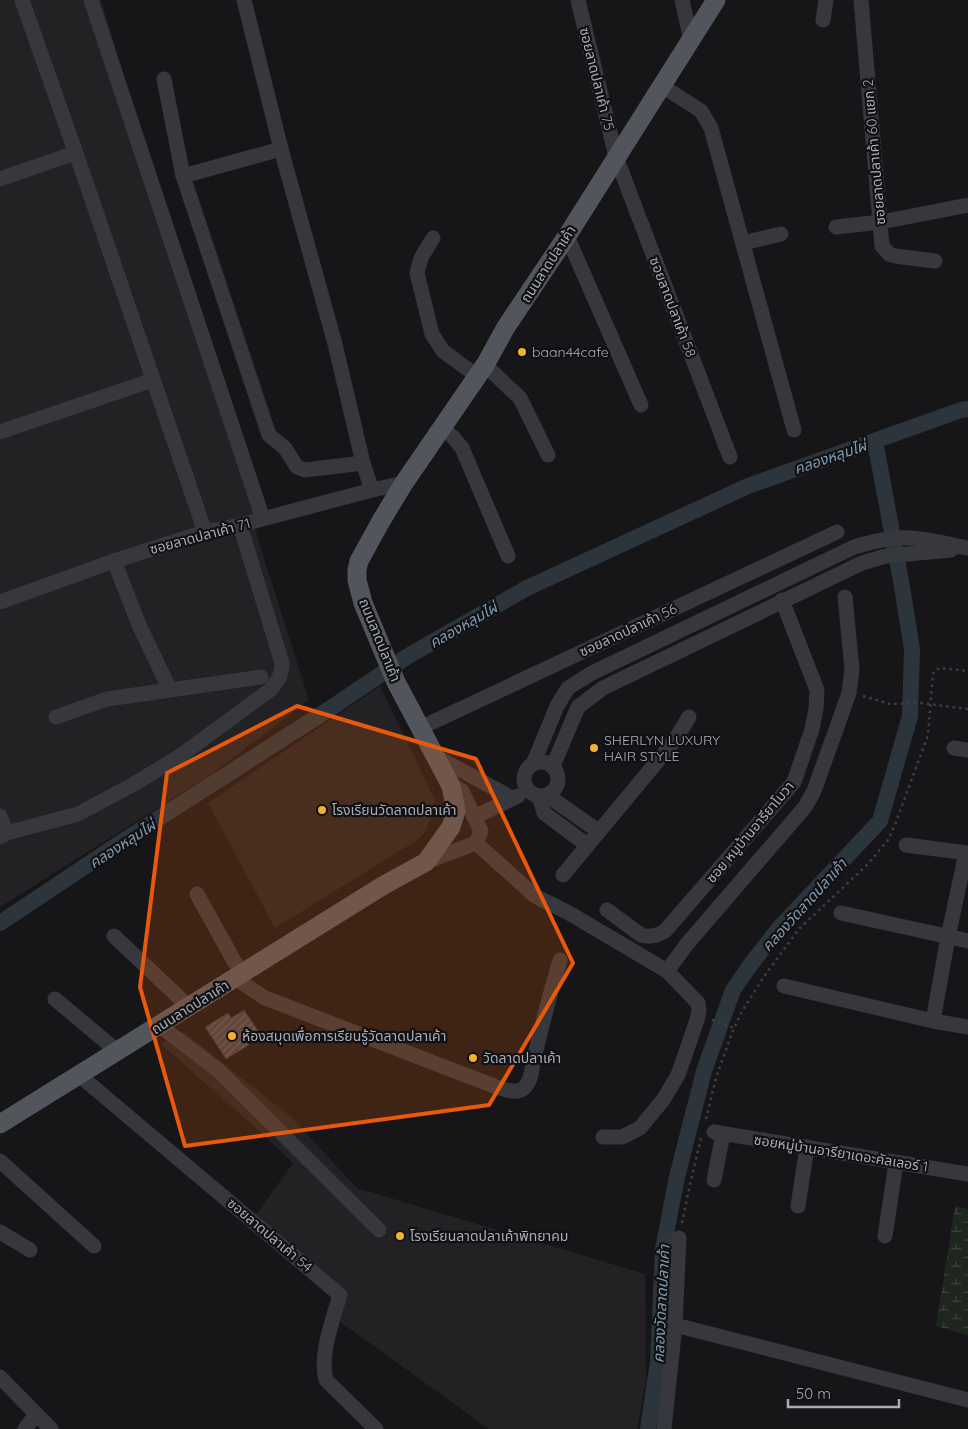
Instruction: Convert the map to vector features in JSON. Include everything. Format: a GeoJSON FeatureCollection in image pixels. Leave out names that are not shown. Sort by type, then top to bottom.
{"type":"FeatureCollection","features":[{"type":"Feature","properties":{"kind":"main road","name":"ถนนลาดปลาเค้า"},"geometry":{"type":"LineString","coordinates":[[0,1124],[384,885],[426,862],[450,827],[456,811],[450,786],[396,682],[363,603],[357,570],[359,561],[404,483],[481,371],[506,327],[567,236],[716,0]]}},
{"type":"Feature","properties":{"kind":"street"},"geometry":{"type":"LineString","coordinates":[[22,0],[205,532]]}},
{"type":"Feature","properties":{"kind":"street"},"geometry":{"type":"LineString","coordinates":[[91,0],[263,519]]}},
{"type":"Feature","properties":{"kind":"street"},"geometry":{"type":"LineString","coordinates":[[244,0],[281,149],[335,344],[363,463],[372,490]]}},
{"type":"Feature","properties":{"kind":"street","name":"ซอยลาดปลาเค้า 75"},"geometry":{"type":"LineString","coordinates":[[578,0],[616,157]]}},
{"type":"Feature","properties":{"kind":"street"},"geometry":{"type":"LineString","coordinates":[[682,0],[691,40]]}},
{"type":"Feature","properties":{"kind":"street"},"geometry":{"type":"LineString","coordinates":[[823,20],[826,0]]}},
{"type":"Feature","properties":{"kind":"street","name":"ซอยลาดปลาเค้า 60 แยก 2"},"geometry":{"type":"LineString","coordinates":[[861,0],[882,246],[889,254],[895,256],[935,261]]}},
{"type":"Feature","properties":{"kind":"street"},"geometry":{"type":"LineString","coordinates":[[164,79],[184,176],[269,435],[285,448],[300,469],[363,463]]}},
{"type":"Feature","properties":{"kind":"street"},"geometry":{"type":"LineString","coordinates":[[662,86],[698,108],[711,128],[794,430]]}},
{"type":"Feature","properties":{"kind":"street"},"geometry":{"type":"LineString","coordinates":[[184,176],[281,149]]}},
{"type":"Feature","properties":{"kind":"street"},"geometry":{"type":"LineString","coordinates":[[0,179],[75,153]]}},
{"type":"Feature","properties":{"kind":"street","name":"ซอยลาดปลาเค้า 58"},"geometry":{"type":"LineString","coordinates":[[616,157],[730,457]]}},
{"type":"Feature","properties":{"kind":"street"},"geometry":{"type":"LineString","coordinates":[[836,227],[881,222],[968,205]]}},
{"type":"Feature","properties":{"kind":"street"},"geometry":{"type":"LineString","coordinates":[[743,243],[781,234]]}},
{"type":"Feature","properties":{"kind":"street"},"geometry":{"type":"LineString","coordinates":[[567,236],[642,405]]}},
{"type":"Feature","properties":{"kind":"street"},"geometry":{"type":"LineString","coordinates":[[433,238],[421,258],[417,273],[432,334],[443,351],[481,371],[520,398],[548,455]]}},
{"type":"Feature","properties":{"kind":"street"},"geometry":{"type":"LineString","coordinates":[[0,432],[152,380]]}},
{"type":"Feature","properties":{"kind":"street"},"geometry":{"type":"LineString","coordinates":[[442,428],[462,448],[508,556]]}},
{"type":"Feature","properties":{"kind":"street","name":"ซอยลาดปลาเค้า 71"},"geometry":{"type":"LineString","coordinates":[[0,602],[114,561],[205,532],[240,525],[404,483]]}},
{"type":"Feature","properties":{"kind":"street"},"geometry":{"type":"LineString","coordinates":[[0,816],[4,835],[78,814],[134,784],[180,756],[270,690],[280,679],[282,663],[240,525]]}},
{"type":"Feature","properties":{"kind":"street","name":"ซอยลาดปลาเค้า 56"},"geometry":{"type":"LineString","coordinates":[[420,728],[836,532]]}},
{"type":"Feature","properties":{"kind":"street"},"geometry":{"type":"LineString","coordinates":[[598,831],[538,794],[524,781],[526,771],[533,764],[557,706],[568,688],[600,669],[854,547],[898,538],[917,546],[968,548]]}},
{"type":"Feature","properties":{"kind":"street"},"geometry":{"type":"LineString","coordinates":[[553,766],[578,707],[603,688],[862,563],[902,554],[917,546]]}},
{"type":"Feature","properties":{"kind":"street"},"geometry":{"type":"LineString","coordinates":[[114,561],[140,627],[170,690]]}},
{"type":"Feature","properties":{"kind":"street"},"geometry":{"type":"LineString","coordinates":[[667,971],[687,944],[805,807],[814,791],[849,692],[852,669],[845,597]]}},
{"type":"Feature","properties":{"kind":"street","name":"ซอย หมูบ้านอารียาโมวา"},"geometry":{"type":"LineString","coordinates":[[607,910],[642,935],[648,937],[665,931],[794,782],[812,729],[817,690],[782,600]]}},
{"type":"Feature","properties":{"kind":"street"},"geometry":{"type":"LineString","coordinates":[[56,717],[107,699],[261,677]]}},
{"type":"Feature","properties":{"kind":"street"},"geometry":{"type":"LineString","coordinates":[[563,875],[675,740],[689,717]]}},
{"type":"Feature","properties":{"kind":"street"},"geometry":{"type":"LineString","coordinates":[[435,756],[512,798]]}},
{"type":"Feature","properties":{"kind":"street"},"geometry":{"type":"LineString","coordinates":[[474,817],[512,798],[553,792],[559,782],[559,776],[553,766],[543,762],[533,764]]}},
{"type":"Feature","properties":{"kind":"street"},"geometry":{"type":"LineString","coordinates":[[448,782],[462,792],[474,817],[480,831],[476,843]]}},
{"type":"Feature","properties":{"kind":"street"},"geometry":{"type":"LineString","coordinates":[[538,794],[544,813],[587,845]]}},
{"type":"Feature","properties":{"kind":"street"},"geometry":{"type":"LineString","coordinates":[[476,843],[535,896],[569,913],[667,971],[698,1003],[697,1020],[678,1075],[663,1100],[640,1128],[622,1137],[603,1137]]}},
{"type":"Feature","properties":{"kind":"street"},"geometry":{"type":"LineString","coordinates":[[426,862],[476,843]]}},
{"type":"Feature","properties":{"kind":"street"},"geometry":{"type":"LineString","coordinates":[[906,845],[967,853],[948,937],[934,1020]]}},
{"type":"Feature","properties":{"kind":"street"},"geometry":{"type":"LineString","coordinates":[[197,894],[234,961],[239,976],[265,998],[494,1086],[512,1091],[525,1088],[530,1079],[543,1020],[560,960]]}},
{"type":"Feature","properties":{"kind":"street"},"geometry":{"type":"LineString","coordinates":[[841,913],[968,941]]}},
{"type":"Feature","properties":{"kind":"street"},"geometry":{"type":"LineString","coordinates":[[114,936],[189,1007]]}},
{"type":"Feature","properties":{"kind":"street"},"geometry":{"type":"LineString","coordinates":[[784,986],[968,1027]]}},
{"type":"Feature","properties":{"kind":"street"},"geometry":{"type":"LineString","coordinates":[[55,999],[118,1052]]}},
{"type":"Feature","properties":{"kind":"street"},"geometry":{"type":"LineString","coordinates":[[159,1026],[219,1071],[380,1230]]}},
{"type":"Feature","properties":{"kind":"street","name":"ซอยลาดปลาเค้า 54"},"geometry":{"type":"LineString","coordinates":[[79,1075],[340,1295],[324,1360],[326,1380],[376,1429]]}},
{"type":"Feature","properties":{"kind":"street"},"geometry":{"type":"LineString","coordinates":[[711,1130],[714,1180]]}},
{"type":"Feature","properties":{"kind":"street","name":"ซอยหมู่บ้านอารียาเดอะคัลเลอร์ 1"},"geometry":{"type":"LineString","coordinates":[[711,1130],[806,1148],[968,1174]]}},
{"type":"Feature","properties":{"kind":"street"},"geometry":{"type":"LineString","coordinates":[[798,1206],[806,1148]]}},
{"type":"Feature","properties":{"kind":"street"},"geometry":{"type":"LineString","coordinates":[[0,1161],[94,1246]]}},
{"type":"Feature","properties":{"kind":"street"},"geometry":{"type":"LineString","coordinates":[[885,1236],[896,1162]]}},
{"type":"Feature","properties":{"kind":"street"},"geometry":{"type":"LineString","coordinates":[[0,1232],[30,1250]]}},
{"type":"Feature","properties":{"kind":"street"},"geometry":{"type":"LineString","coordinates":[[665,1429],[675,1325],[679,1238]]}},
{"type":"Feature","properties":{"kind":"street"},"geometry":{"type":"LineString","coordinates":[[675,1325],[968,1400]]}},
{"type":"Feature","properties":{"kind":"street"},"geometry":{"type":"LineString","coordinates":[[0,1377],[51,1429]]}},
{"type":"Feature","properties":{"kind":"street"},"geometry":{"type":"LineString","coordinates":[[25,1429],[36,1414]]}},
{"type":"Feature","properties":{"kind":"path"},"geometry":{"type":"LineString","coordinates":[[679,1238],[689,1189],[711,1130],[716,1078],[733,1028],[763,978],[799,929],[867,865],[888,840],[928,735],[933,674],[935,670],[941,668],[968,671]]}},
{"type":"Feature","properties":{"kind":"path"},"geometry":{"type":"LineString","coordinates":[[849,692],[890,704],[921,703],[968,709]]}},
{"type":"Feature","properties":{"kind":"path"},"geometry":{"type":"LineString","coordinates":[[708,1019],[733,1028]]}},
{"type":"Feature","properties":{"kind":"highlighted area"},"geometry":{"type":"Polygon","coordinates":[[[297,706],[476,759],[573,963],[489,1105],[185,1146],[140,987],[167,773],[297,706]]]}},
{"type":"Feature","properties":{"kind":"shaded area"},"geometry":{"type":"Polygon","coordinates":[[[0,0],[101,0],[250,493],[257,536],[309,700],[209,776],[0,907],[0,0]]]}},
{"type":"Feature","properties":{"kind":"shaded area","name":"โรงเรียนวัดลาดปลาเค้า"},"geometry":{"type":"Polygon","coordinates":[[[380,686],[435,800],[431,818],[425,832],[419,839],[275,928],[208,803],[380,686]]]}},
{"type":"Feature","properties":{"kind":"shaded area","name":"โรงเรียนลาดปลาเค้าพิทยาคม"},"geometry":{"type":"Polygon","coordinates":[[[184,1032],[291,1117],[357,1188],[645,1274],[646,1379],[637,1429],[489,1429],[339,1321],[348,1293],[256,1215],[293,1163],[161,1044],[184,1032]]]}},
{"type":"Feature","properties":{"kind":"green space"},"geometry":{"type":"Polygon","coordinates":[[[955,1206],[968,1209],[968,1335],[936,1326],[955,1206]]]}},
{"type":"Feature","properties":{"kind":"building","name":"ห้องสมุดเพื่อการเรียนรู้วัดลาดปลาเค้า"},"geometry":{"type":"Polygon","coordinates":[[[244,1010],[259,1032],[246,1040],[249,1045],[226,1059],[205,1027],[228,1013],[231,1018],[244,1010]]]}},
{"type":"Feature","properties":{"kind":"waterway","name":"คลองหลุมไผ่"},"geometry":{"type":"LineString","coordinates":[[0,923],[408,656],[527,588],[748,486],[968,409]]}},
{"type":"Feature","properties":{"kind":"waterway","name":"คลองวัดลาดปลาเค้า"},"geometry":{"type":"LineString","coordinates":[[648,1429],[658,1362],[663,1249],[677,1177],[704,1071],[733,990],[780,927],[880,821],[910,716],[912,649],[875,441]]}},
{"type":"Feature","properties":{"kind":"place","name":"baan44cafe"},"geometry":{"type":"Point","coordinates":[522,352]}},
{"type":"Feature","properties":{"kind":"place","name":"SHERLYN LUXURY HAIR STYLE"},"geometry":{"type":"Point","coordinates":[594,748]}},
{"type":"Feature","properties":{"kind":"place","name":"โรงเรียนวัดลาดปลาเค้า"},"geometry":{"type":"Point","coordinates":[322,810]}},
{"type":"Feature","properties":{"kind":"place","name":"ห้องสมุดเพื่อการเรียนรู้วัดลาดปลาเค้า"},"geometry":{"type":"Point","coordinates":[232,1036]}},
{"type":"Feature","properties":{"kind":"place","name":"วัดลาดปลาเค้า"},"geometry":{"type":"Point","coordinates":[473,1058]}},
{"type":"Feature","properties":{"kind":"place","name":"โรงเรียนลาดปลาเค้าพิทยาคม"},"geometry":{"type":"Point","coordinates":[400,1236]}}]}
